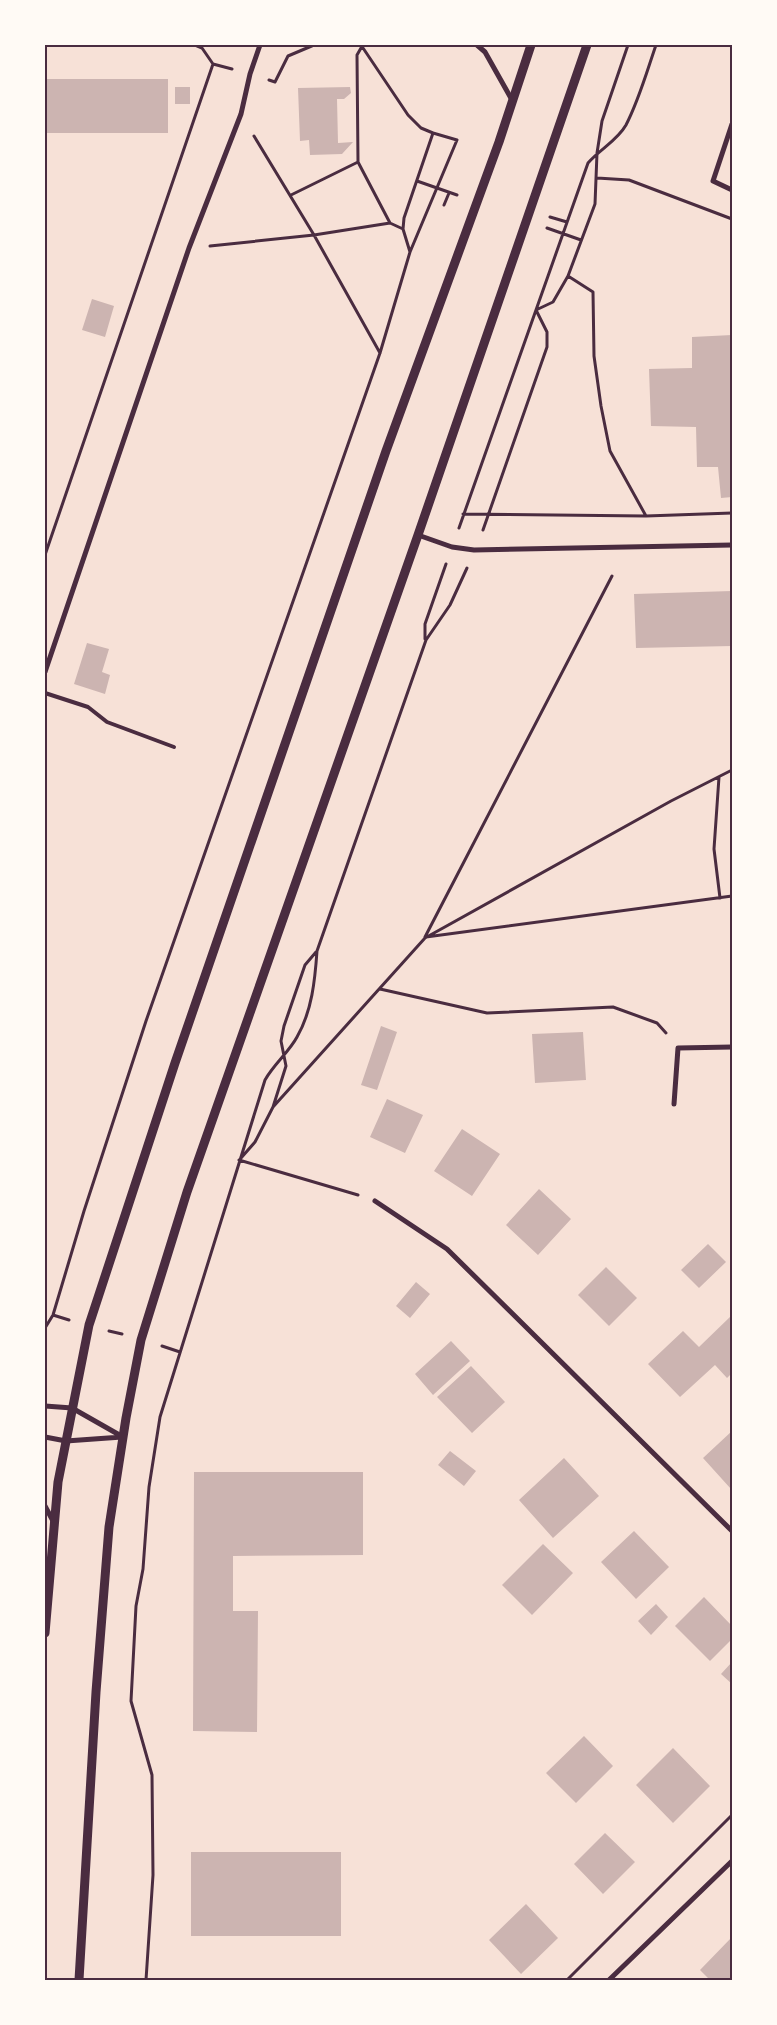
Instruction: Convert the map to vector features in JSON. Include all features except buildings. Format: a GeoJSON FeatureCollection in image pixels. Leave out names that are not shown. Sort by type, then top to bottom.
{"type":"FeatureCollection","features":[{"type":"Feature","properties":{"kind":"street"},"geometry":{"type":"LineString","coordinates":[[45,672],[189,248],[241,114],[250,74],[260,45]]}},
{"type":"Feature","properties":{"kind":"street"},"geometry":{"type":"LineString","coordinates":[[477,45],[485,52],[512,100]]}},
{"type":"Feature","properties":{"kind":"street"},"geometry":{"type":"LineString","coordinates":[[45,1633],[58,1482],[89,1325],[174,1064],[386,451],[531,45]]}},
{"type":"Feature","properties":{"kind":"street"},"geometry":{"type":"LineString","coordinates":[[79,1980],[103,1591],[110,1518],[141,1340],[187,1192],[418,535],[587,45]]}},
{"type":"Feature","properties":{"kind":"street"},"geometry":{"type":"LineString","coordinates":[[732,124],[713,181],[732,190]]}},
{"type":"Feature","properties":{"kind":"street"},"geometry":{"type":"LineString","coordinates":[[418,535],[452,547],[474,550],[732,545]]}},
{"type":"Feature","properties":{"kind":"street"},"geometry":{"type":"LineString","coordinates":[[674,1104],[678,1048],[732,1047]]}},
{"type":"Feature","properties":{"kind":"street"},"geometry":{"type":"LineString","coordinates":[[375,1201],[447,1249],[732,1531]]}},
{"type":"Feature","properties":{"kind":"street"},"geometry":{"type":"LineString","coordinates":[[45,1406],[72,1408],[123,1437]]}},
{"type":"Feature","properties":{"kind":"street"},"geometry":{"type":"LineString","coordinates":[[45,1437],[66,1441],[123,1437]]}},
{"type":"Feature","properties":{"kind":"street"},"geometry":{"type":"LineString","coordinates":[[45,1506],[54,1523]]}},
{"type":"Feature","properties":{"kind":"street"},"geometry":{"type":"LineString","coordinates":[[609,1980],[732,1861]]}},
{"type":"Feature","properties":{"kind":"lane"},"geometry":{"type":"LineString","coordinates":[[45,693],[88,707],[107,722],[174,747]]}},
{"type":"Feature","properties":{"kind":"path"},"geometry":{"type":"LineString","coordinates":[[536,310],[553,302],[568,276],[595,204],[597,152],[602,121],[628,45]]}},
{"type":"Feature","properties":{"kind":"path"},"geometry":{"type":"LineString","coordinates":[[426,640],[425,624],[588,163],[597,152],[614,140],[626,125],[656,45]]}},
{"type":"Feature","properties":{"kind":"path"},"geometry":{"type":"LineString","coordinates":[[45,1328],[53,1316],[84,1211],[146,1021],[380,353],[410,252],[457,140],[421,128],[408,115],[361,46]]}},
{"type":"Feature","properties":{"kind":"path"},"geometry":{"type":"LineString","coordinates":[[361,46],[357,55],[358,162],[390,223]]}},
{"type":"Feature","properties":{"kind":"path"},"geometry":{"type":"LineString","coordinates":[[45,555],[213,64]]}},
{"type":"Feature","properties":{"kind":"path"},"geometry":{"type":"LineString","coordinates":[[241,114],[291,195],[380,353]]}},
{"type":"Feature","properties":{"kind":"path"},"geometry":{"type":"LineString","coordinates":[[410,252],[403,229],[404,218],[433,133]]}},
{"type":"Feature","properties":{"kind":"path"},"geometry":{"type":"LineString","coordinates":[[291,195],[358,162]]}},
{"type":"Feature","properties":{"kind":"path"},"geometry":{"type":"LineString","coordinates":[[597,178],[629,180],[732,218]]}},
{"type":"Feature","properties":{"kind":"path"},"geometry":{"type":"LineString","coordinates":[[417,181],[459,196]]}},
{"type":"Feature","properties":{"kind":"path"},"geometry":{"type":"LineString","coordinates":[[444,205],[450,193]]}},
{"type":"Feature","properties":{"kind":"path"},"geometry":{"type":"LineString","coordinates":[[544,215],[567,222]]}},
{"type":"Feature","properties":{"kind":"path"},"geometry":{"type":"LineString","coordinates":[[189,248],[314,235],[390,223],[403,229]]}},
{"type":"Feature","properties":{"kind":"path"},"geometry":{"type":"LineString","coordinates":[[541,226],[581,240]]}},
{"type":"Feature","properties":{"kind":"path"},"geometry":{"type":"LineString","coordinates":[[568,276],[594,292],[594,356],[610,451],[646,516]]}},
{"type":"Feature","properties":{"kind":"path"},"geometry":{"type":"LineString","coordinates":[[146,1980],[153,1875],[152,1775],[131,1701],[136,1606],[143,1569],[149,1487],[160,1417],[265,1080],[297,1038],[307,1015],[315,981],[317,951],[426,640],[450,605],[489,514],[547,347],[547,332],[536,310]]}},
{"type":"Feature","properties":{"kind":"path"},"geometry":{"type":"LineString","coordinates":[[463,514],[646,516],[732,513]]}},
{"type":"Feature","properties":{"kind":"path"},"geometry":{"type":"LineString","coordinates":[[273,1107],[425,938],[612,576]]}},
{"type":"Feature","properties":{"kind":"path"},"geometry":{"type":"LineString","coordinates":[[425,938],[732,770]]}},
{"type":"Feature","properties":{"kind":"path"},"geometry":{"type":"LineString","coordinates":[[719,777],[714,849],[720,898]]}},
{"type":"Feature","properties":{"kind":"path"},"geometry":{"type":"LineString","coordinates":[[425,938],[732,896]]}},
{"type":"Feature","properties":{"kind":"path"},"geometry":{"type":"LineString","coordinates":[[239,1160],[255,1142],[273,1107],[286,1066],[282,1056],[281,1041],[284,1026],[304,965],[317,951]]}},
{"type":"Feature","properties":{"kind":"path"},"geometry":{"type":"LineString","coordinates":[[379,988],[487,1013],[613,1007],[658,1023],[678,1048]]}},
{"type":"Feature","properties":{"kind":"path"},"geometry":{"type":"LineString","coordinates":[[239,1160],[375,1201]]}},
{"type":"Feature","properties":{"kind":"path"},"geometry":{"type":"LineString","coordinates":[[53,1316],[180,1352]]}},
{"type":"Feature","properties":{"kind":"path"},"geometry":{"type":"LineString","coordinates":[[567,1980],[732,1815]]}}]}
